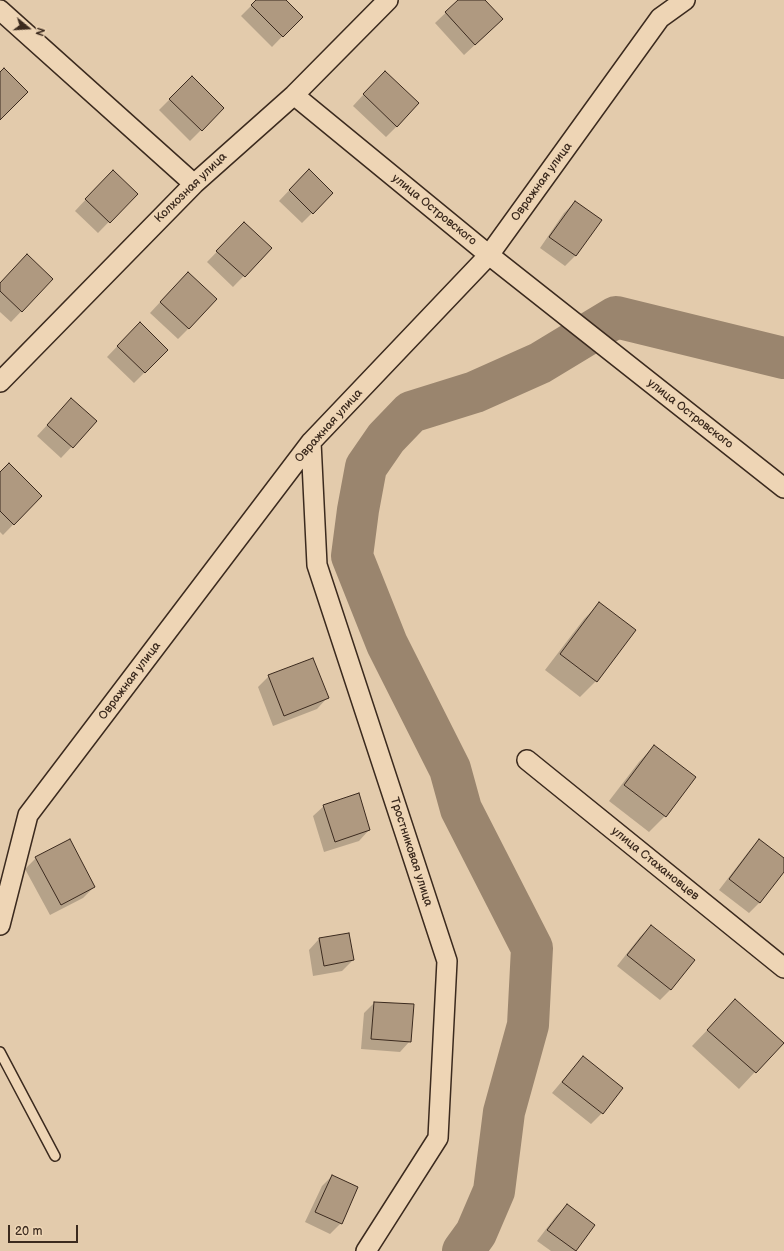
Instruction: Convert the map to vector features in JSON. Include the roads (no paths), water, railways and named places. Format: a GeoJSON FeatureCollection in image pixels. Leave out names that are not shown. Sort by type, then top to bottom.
{"type":"FeatureCollection","features":[{"type":"Feature","properties":{"kind":"street","name":"Колхозная улица"},"geometry":{"type":"LineString","coordinates":[[0,382],[194,184],[294,95],[388,0]]}},
{"type":"Feature","properties":{"kind":"street","name":"Овражная улица"},"geometry":{"type":"LineString","coordinates":[[0,925],[28,815],[311,442],[489,255],[660,18],[686,0]]}},
{"type":"Feature","properties":{"kind":"street"},"geometry":{"type":"LineString","coordinates":[[0,10],[194,184]]}},
{"type":"Feature","properties":{"kind":"street","name":"улица Островского"},"geometry":{"type":"LineString","coordinates":[[294,95],[489,255],[784,488]]}},
{"type":"Feature","properties":{"kind":"street","name":"Тростниковая улица"},"geometry":{"type":"LineString","coordinates":[[311,442],[316,565],[447,960],[438,1138],[366,1251]]}},
{"type":"Feature","properties":{"kind":"street","name":"улица Стахановцев"},"geometry":{"type":"LineString","coordinates":[[526,760],[784,968]]}},
{"type":"Feature","properties":{"kind":"lane"},"geometry":{"type":"LineString","coordinates":[[0,1052],[55,1156]]}},
{"type":"Feature","properties":{"kind":"waterway"},"geometry":{"type":"LineString","coordinates":[[463,1251],[476,1233],[494,1191],[504,1112],[528,1025],[532,948],[461,809],[450,769],[387,644],[352,556],[358,510],[366,467],[386,438],[411,412],[475,392],[540,363],[616,317],[784,358]]}}]}
